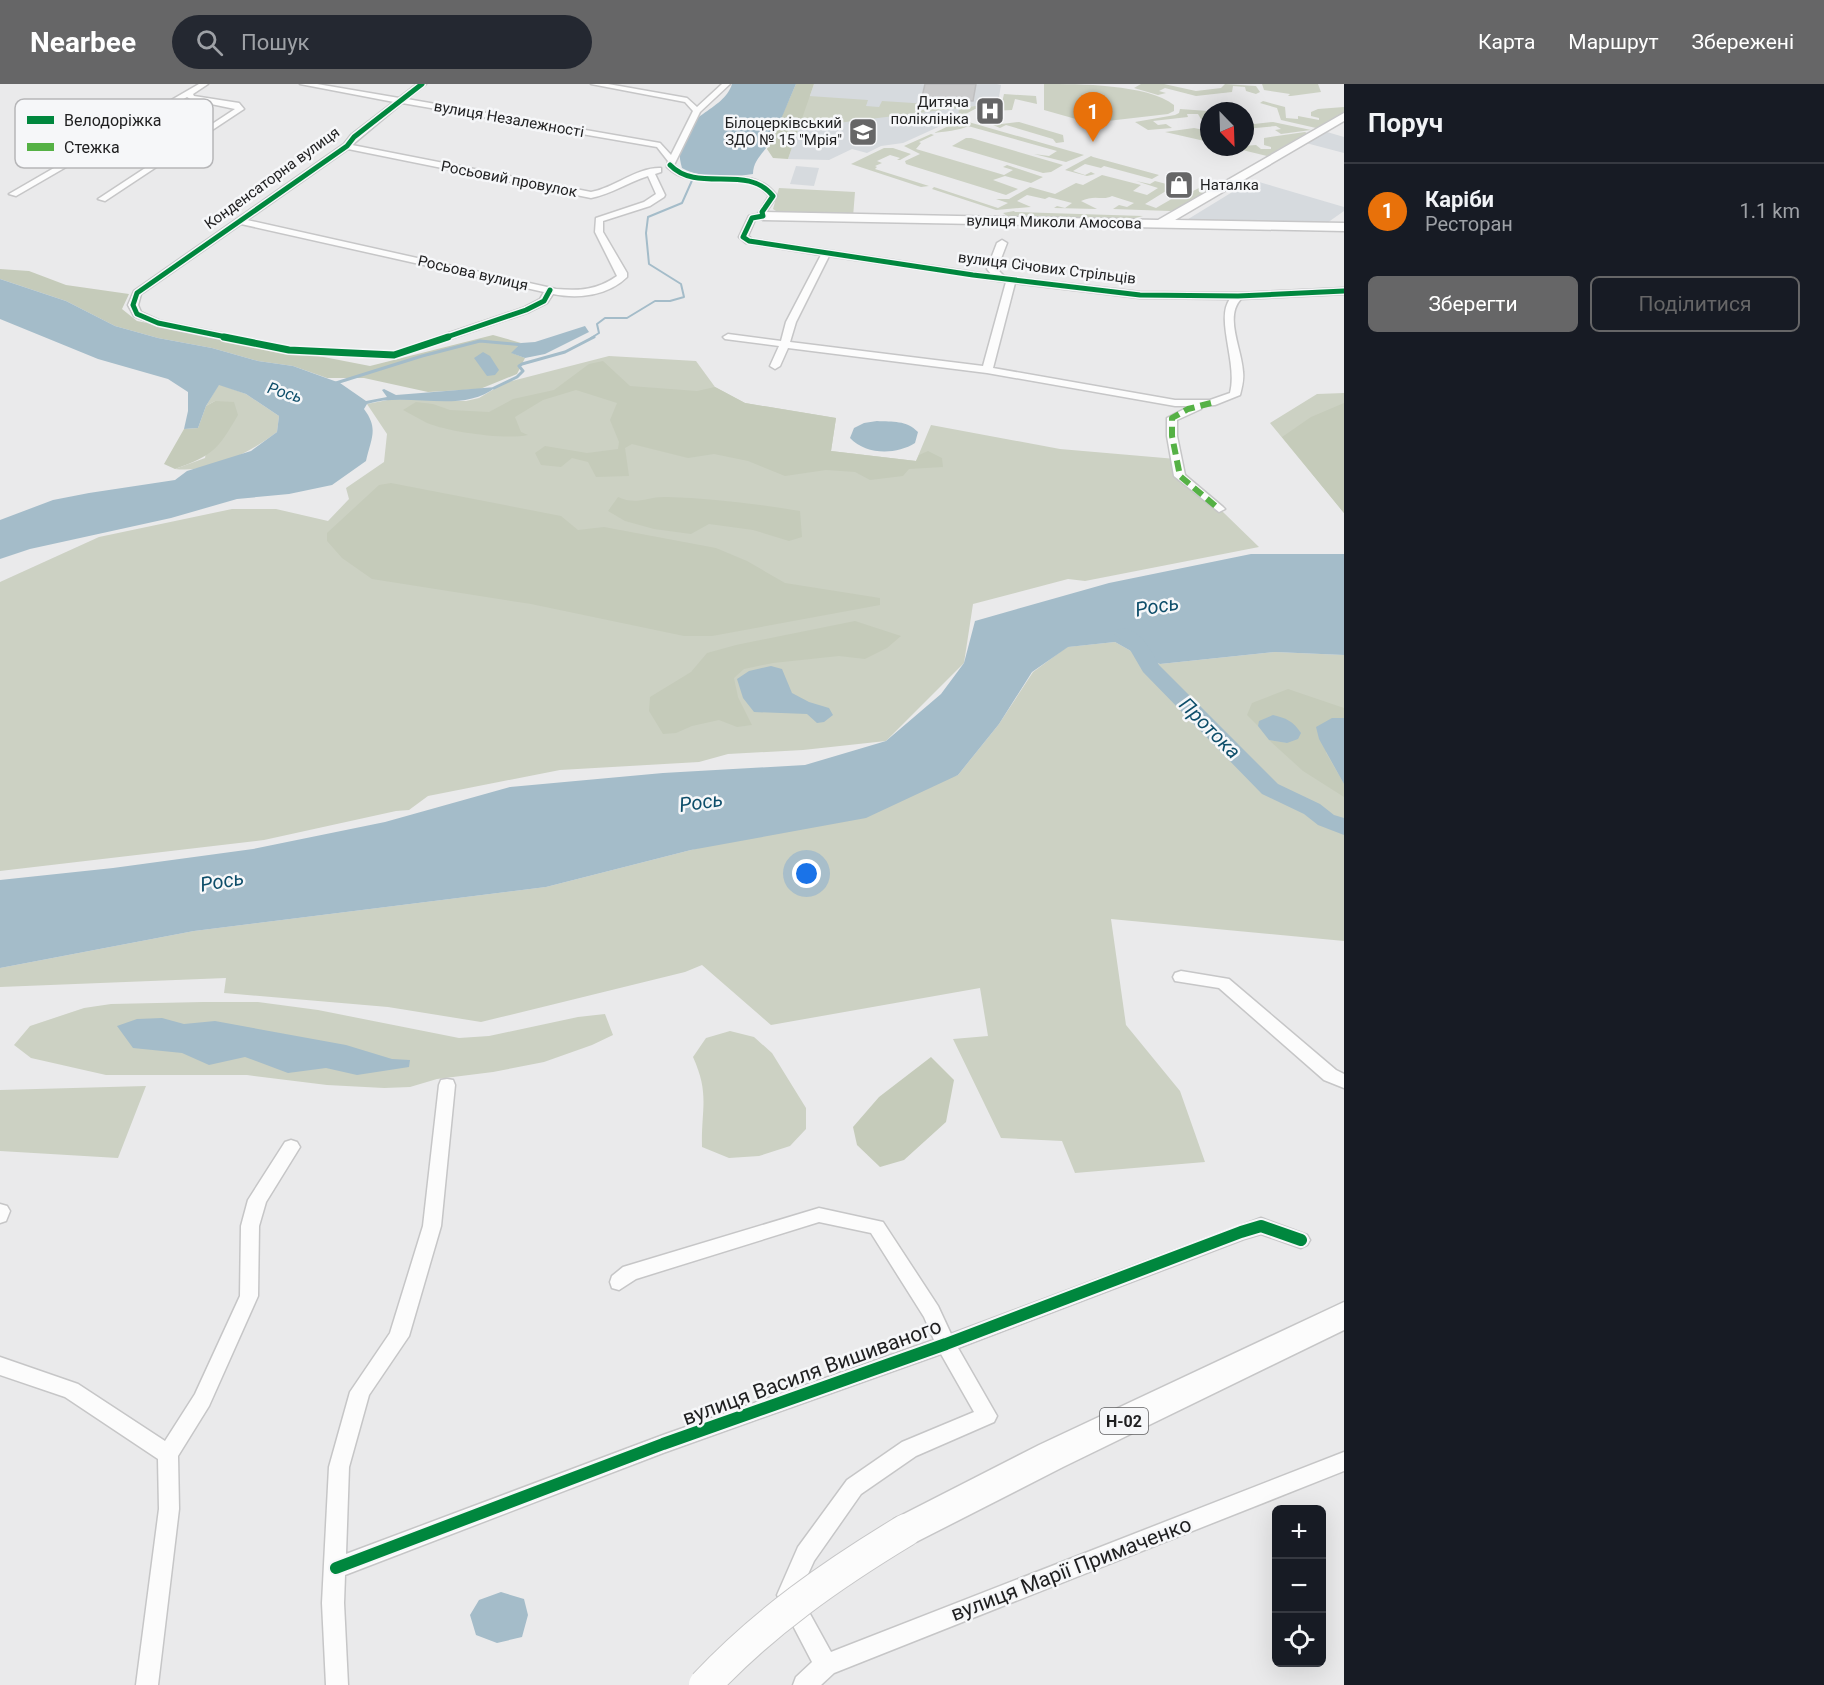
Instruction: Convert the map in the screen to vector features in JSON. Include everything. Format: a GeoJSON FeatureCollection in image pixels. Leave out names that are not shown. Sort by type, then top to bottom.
{"type":"FeatureCollection","features":[{"type":"Feature","properties":{"kind":"main road","name":"Н-02"},"geometry":{"type":"LineString","coordinates":[[705,1685],[763,1630],[812,1590],[906,1530],[1051,1456],[1344,1315]]}},
{"type":"Feature","properties":{"kind":"street"},"geometry":{"type":"LineString","coordinates":[[178,99],[204,84]]}},
{"type":"Feature","properties":{"kind":"street","name":"вулиця Незалежності"},"geometry":{"type":"LineString","coordinates":[[304,84],[660,145],[670,163]]}},
{"type":"Feature","properties":{"kind":"street","name":"Конденсаторна вулиця"},"geometry":{"type":"LineString","coordinates":[[422,84],[354,137],[347,146],[137,294],[134,305],[137,314],[158,323],[290,350],[394,355],[526,310],[544,301],[550,290]]}},
{"type":"Feature","properties":{"kind":"street"},"geometry":{"type":"LineString","coordinates":[[596,84],[687,100],[697,111]]}},
{"type":"Feature","properties":{"kind":"street"},"geometry":{"type":"LineString","coordinates":[[726,84],[697,111],[670,163],[679,174],[692,177],[758,182],[773,196],[762,212],[763,216]]}},
{"type":"Feature","properties":{"kind":"street"},"geometry":{"type":"LineString","coordinates":[[188,93],[192,98],[198,99]]}},
{"type":"Feature","properties":{"kind":"street"},"geometry":{"type":"LineString","coordinates":[[213,101],[236,105],[240,109],[213,127]]}},
{"type":"Feature","properties":{"kind":"street"},"geometry":{"type":"LineString","coordinates":[[1161,223],[1344,116]]}},
{"type":"Feature","properties":{"kind":"street","name":"Росьовий провулок"},"geometry":{"type":"LineString","coordinates":[[347,146],[591,195],[610,190],[630,179],[651,173],[670,163]]}},
{"type":"Feature","properties":{"kind":"street"},"geometry":{"type":"LineString","coordinates":[[13,194],[58,168]]}},
{"type":"Feature","properties":{"kind":"street"},"geometry":{"type":"LineString","coordinates":[[102,199],[150,168]]}},
{"type":"Feature","properties":{"kind":"street","name":"Росьова вулиця"},"geometry":{"type":"LineString","coordinates":[[239,221],[550,290],[587,294],[611,286],[622,277],[622,273],[599,232],[599,220],[620,212],[649,206],[655,201],[661,195],[651,173]]}},
{"type":"Feature","properties":{"kind":"street","name":"вулиця Миколи Амосова"},"geometry":{"type":"LineString","coordinates":[[763,216],[1344,226]]}},
{"type":"Feature","properties":{"kind":"street","name":"вулиця Січових Стрільців"},"geometry":{"type":"LineString","coordinates":[[763,216],[752,218],[743,237],[749,240],[826,253],[1006,279],[1140,295],[1238,296],[1344,291]]}},
{"type":"Feature","properties":{"kind":"street","name":"вулиця Січових Стрільців"},"geometry":{"type":"LineString","coordinates":[[1002,243],[992,269],[1006,279]]}},
{"type":"Feature","properties":{"kind":"street"},"geometry":{"type":"LineString","coordinates":[[775,366],[791,322],[826,253]]}},
{"type":"Feature","properties":{"kind":"street"},"geometry":{"type":"LineString","coordinates":[[987,370],[1006,279]]}},
{"type":"Feature","properties":{"kind":"street"},"geometry":{"type":"LineString","coordinates":[[1219,509],[1180,476],[1172,436],[1172,418],[1188,409],[1235,395],[1238,388],[1239,364],[1228,315],[1230,304],[1238,296]]}},
{"type":"Feature","properties":{"kind":"street"},"geometry":{"type":"LineString","coordinates":[[728,337],[987,370],[1175,404],[1211,403]]}},
{"type":"Feature","properties":{"kind":"street"},"geometry":{"type":"LineString","coordinates":[[1181,977],[1223,983],[1330,1076],[1344,1082]]}},
{"type":"Feature","properties":{"kind":"street"},"geometry":{"type":"LineString","coordinates":[[337,1685],[333,1603],[339,1467],[360,1392],[399,1336],[432,1226],[447,1085]]}},
{"type":"Feature","properties":{"kind":"street"},"geometry":{"type":"LineString","coordinates":[[147,1685],[169,1509],[168,1454],[202,1400],[249,1296],[250,1226],[257,1200],[291,1147]]}},
{"type":"Feature","properties":{"kind":"street"},"geometry":{"type":"LineString","coordinates":[[0,1216],[1,1211]]}},
{"type":"Feature","properties":{"kind":"street"},"geometry":{"type":"LineString","coordinates":[[619,1282],[630,1274],[819,1215],[877,1227],[931,1312],[946,1344]]}},
{"type":"Feature","properties":{"kind":"street","name":"вулиця Василя Вишиваного"},"geometry":{"type":"LineString","coordinates":[[336,1568],[652,1448],[946,1344],[1241,1232],[1261,1226],[1301,1240]]}},
{"type":"Feature","properties":{"kind":"street","name":"вулиця Василя Вишиваного"},"geometry":{"type":"LineString","coordinates":[[826,1665],[788,1595],[806,1554],[854,1487],[909,1449],[987,1416],[946,1344]]}},
{"type":"Feature","properties":{"kind":"street"},"geometry":{"type":"LineString","coordinates":[[0,1366],[71,1390],[168,1454]]}},
{"type":"Feature","properties":{"kind":"street","name":"вулиця Марії Примаченко"},"geometry":{"type":"LineString","coordinates":[[804,1685],[826,1665],[1344,1461]]}},
{"type":"Feature","properties":{"kind":"shaded area"},"geometry":{"type":"Polygon","coordinates":[[[814,84],[1001,85],[998,103],[960,108],[958,118],[903,143],[881,146],[867,153],[852,149],[829,160],[788,159],[814,84]]]}},
{"type":"Feature","properties":{"kind":"shaded area"},"geometry":{"type":"Polygon","coordinates":[[[1044,84],[1093,85],[1130,89],[1162,98],[1174,105],[1174,111],[1168,114],[1090,123],[1044,110],[1044,84]]]}},
{"type":"Feature","properties":{"kind":"shaded area"},"geometry":{"type":"Polygon","coordinates":[[[1141,84],[1164,84],[1196,91],[1221,88],[1225,84],[1256,86],[1260,92],[1256,94],[1246,91],[1245,87],[1233,86],[1232,92],[1196,96],[1165,88],[1159,91],[1166,93],[1158,95],[1134,88],[1141,84]]]}},
{"type":"Feature","properties":{"kind":"shaded area"},"geometry":{"type":"Polygon","coordinates":[[[1262,84],[1318,84],[1321,92],[1288,96],[1290,94],[1264,90],[1262,84]]]}},
{"type":"Feature","properties":{"kind":"shaded area"},"geometry":{"type":"Polygon","coordinates":[[[1004,94],[1036,96],[1037,104],[1015,99],[1012,110],[991,111],[1001,107],[1004,94]]]}},
{"type":"Feature","properties":{"kind":"shaded area"},"geometry":{"type":"Polygon","coordinates":[[[809,96],[868,100],[866,106],[879,107],[882,101],[960,106],[960,108],[998,103],[995,107],[975,109],[958,118],[959,108],[797,128],[809,96]]]}},
{"type":"Feature","properties":{"kind":"shaded area"},"geometry":{"type":"Polygon","coordinates":[[[1263,101],[1285,107],[1286,118],[1298,119],[1298,116],[1319,120],[1311,116],[1311,112],[1318,109],[1344,107],[1344,112],[1316,128],[1281,120],[1277,108],[1260,103],[1263,101]]]}},
{"type":"Feature","properties":{"kind":"shaded area"},"geometry":{"type":"Polygon","coordinates":[[[1180,109],[1200,110],[1200,117],[1198,114],[1187,114],[1188,117],[1153,121],[1158,125],[1166,124],[1172,128],[1148,130],[1135,122],[1175,115],[1180,109]]]}},
{"type":"Feature","properties":{"kind":"shaded area"},"geometry":{"type":"Polygon","coordinates":[[[959,121],[1084,155],[1066,162],[1034,154],[1049,156],[1057,151],[968,126],[934,133],[959,121]]]}},
{"type":"Feature","properties":{"kind":"shaded area"},"geometry":{"type":"Polygon","coordinates":[[[1019,122],[1063,135],[1064,142],[1056,143],[1053,139],[1006,125],[1000,128],[993,125],[1019,122]]]}},
{"type":"Feature","properties":{"kind":"shaded area"},"geometry":{"type":"Polygon","coordinates":[[[1273,122],[1311,130],[1281,134],[1275,130],[1281,129],[1276,126],[1254,128],[1254,124],[1273,122]]]}},
{"type":"Feature","properties":{"kind":"shaded area"},"geometry":{"type":"Polygon","coordinates":[[[1200,129],[1200,140],[1165,132],[1200,129]]]}},
{"type":"Feature","properties":{"kind":"shaded area"},"geometry":{"type":"Polygon","coordinates":[[[1327,132],[1344,137],[1344,153],[1306,143],[1327,132]]]}},
{"type":"Feature","properties":{"kind":"shaded area"},"geometry":{"type":"Polygon","coordinates":[[[1307,133],[1267,156],[1254,153],[1254,145],[1261,149],[1271,149],[1264,145],[1264,138],[1307,133]]]}},
{"type":"Feature","properties":{"kind":"shaded area"},"geometry":{"type":"Polygon","coordinates":[[[931,134],[934,135],[919,142],[921,143],[916,149],[1004,175],[1013,170],[1003,167],[1007,165],[1043,177],[1031,183],[1005,176],[993,180],[1018,189],[1006,195],[906,164],[905,161],[920,154],[904,146],[931,134]]]}},
{"type":"Feature","properties":{"kind":"shaded area"},"geometry":{"type":"Polygon","coordinates":[[[966,138],[1063,165],[1051,172],[1043,173],[952,146],[966,138]]]}},
{"type":"Feature","properties":{"kind":"shaded area"},"geometry":{"type":"Polygon","coordinates":[[[884,148],[893,148],[911,154],[900,160],[890,155],[877,161],[882,163],[875,166],[877,167],[875,169],[929,186],[921,187],[851,164],[884,148]]]}},
{"type":"Feature","properties":{"kind":"shaded area"},"geometry":{"type":"Polygon","coordinates":[[[1091,156],[1159,175],[1152,179],[1104,166],[1101,168],[1085,164],[1073,171],[1085,175],[1091,172],[1095,174],[1087,176],[1065,170],[1091,156]]]}},
{"type":"Feature","properties":{"kind":"shaded area"},"geometry":{"type":"Polygon","coordinates":[[[796,166],[819,168],[814,186],[790,184],[796,166]]]}},
{"type":"Feature","properties":{"kind":"shaded area"},"geometry":{"type":"Polygon","coordinates":[[[1102,175],[1141,185],[1133,191],[1147,195],[1158,188],[1136,181],[1150,184],[1155,181],[1174,186],[1145,204],[1156,208],[1182,193],[1201,187],[1209,190],[1176,210],[1170,211],[1113,209],[1119,205],[1127,207],[1134,203],[1112,196],[1081,201],[1097,209],[1054,208],[1057,206],[1065,208],[1072,203],[1049,197],[1045,199],[1027,195],[1017,201],[1031,207],[996,210],[932,189],[934,187],[998,208],[1008,203],[996,199],[1009,199],[1030,187],[1055,194],[1076,183],[1083,185],[1102,175]]]}},
{"type":"Feature","properties":{"kind":"shaded area"},"geometry":{"type":"Polygon","coordinates":[[[1252,180],[1344,207],[1344,211],[1327,223],[1185,221],[1252,180]]]}},
{"type":"Feature","properties":{"kind":"shaded area"},"geometry":{"type":"Polygon","coordinates":[[[779,188],[855,192],[853,217],[779,213],[773,209],[779,188]]]}},
{"type":"Feature","properties":{"kind":"shaded area"},"geometry":{"type":"Polygon","coordinates":[[[1014,211],[1143,216],[1128,220],[1010,218],[1003,213],[1014,211]]]}},
{"type":"Feature","properties":{"kind":"shaded area"},"geometry":{"type":"Polygon","coordinates":[[[609,356],[696,361],[715,387],[745,403],[836,418],[831,451],[916,461],[931,425],[1060,449],[1176,459],[1189,479],[1259,547],[1085,581],[1068,579],[973,604],[964,663],[886,741],[803,750],[728,754],[699,762],[560,770],[428,796],[409,810],[264,840],[0,871],[0,582],[99,537],[232,509],[276,509],[328,521],[349,499],[346,488],[384,462],[387,434],[367,404],[393,399],[466,401],[479,398],[504,383],[609,356]]]}},
{"type":"Feature","properties":{"kind":"shaded area"},"geometry":{"type":"Polygon","coordinates":[[[219,384],[246,394],[279,416],[277,432],[242,454],[216,465],[175,469],[205,458],[215,401],[206,406],[219,384]]]}},
{"type":"Feature","properties":{"kind":"shaded area"},"geometry":{"type":"Polygon","coordinates":[[[1344,393],[1344,513],[1270,423],[1317,394],[1344,393]]]}},
{"type":"Feature","properties":{"kind":"shaded area"},"geometry":{"type":"Polygon","coordinates":[[[1115,642],[1160,664],[1275,652],[1344,655],[1344,941],[1111,919],[1126,1025],[1180,1091],[1205,1162],[1075,1173],[1062,1141],[1001,1138],[953,1039],[988,1036],[980,988],[771,1025],[702,965],[685,972],[481,1022],[388,1007],[224,993],[226,978],[0,987],[0,968],[194,931],[546,887],[691,850],[958,775],[999,724],[1033,672],[1067,647],[1115,642]]]}},
{"type":"Feature","properties":{"kind":"shaded area"},"geometry":{"type":"Polygon","coordinates":[[[258,1002],[318,1010],[459,1038],[489,1036],[578,1017],[605,1014],[613,1035],[544,1062],[493,1072],[437,1079],[410,1087],[384,1088],[327,1085],[247,1075],[106,1075],[31,1058],[14,1045],[30,1026],[84,1008],[111,1004],[258,1002]]]}},
{"type":"Feature","properties":{"kind":"shaded area"},"geometry":{"type":"Polygon","coordinates":[[[730,1031],[754,1037],[772,1053],[806,1108],[806,1129],[790,1146],[759,1156],[729,1158],[702,1147],[703,1092],[693,1057],[706,1038],[730,1031]]]}},
{"type":"Feature","properties":{"kind":"shaded area"},"geometry":{"type":"Polygon","coordinates":[[[146,1086],[118,1158],[0,1151],[0,1090],[146,1086]]]}},
{"type":"Feature","properties":{"kind":"green space"},"geometry":{"type":"Polygon","coordinates":[[[796,84],[814,84],[788,159],[773,158],[767,149],[796,84]]]}},
{"type":"Feature","properties":{"kind":"green space"},"geometry":{"type":"Polygon","coordinates":[[[0,269],[29,271],[66,285],[129,294],[122,309],[137,321],[370,366],[493,335],[521,343],[512,353],[525,358],[517,374],[480,389],[428,392],[364,378],[327,378],[293,366],[258,361],[115,326],[66,301],[0,279],[0,269]]]}},
{"type":"Feature","properties":{"kind":"green space"},"geometry":{"type":"Polygon","coordinates":[[[603,361],[630,386],[697,391],[715,387],[745,403],[836,418],[831,451],[916,461],[919,455],[928,451],[942,458],[943,467],[909,469],[903,476],[870,480],[855,472],[826,470],[785,476],[748,461],[714,454],[688,458],[632,444],[625,448],[629,476],[596,477],[588,462],[572,458],[561,467],[541,465],[535,453],[545,446],[587,453],[618,449],[619,442],[610,420],[617,403],[576,390],[543,400],[515,417],[521,432],[528,435],[518,436],[492,436],[449,429],[427,423],[403,410],[416,402],[433,404],[450,410],[489,412],[513,399],[554,390],[589,364],[603,361]]]}},
{"type":"Feature","properties":{"kind":"green space"},"geometry":{"type":"Polygon","coordinates":[[[215,401],[234,402],[238,415],[225,437],[213,450],[198,460],[175,469],[164,464],[184,429],[198,428],[206,406],[215,401]]]}},
{"type":"Feature","properties":{"kind":"green space"},"geometry":{"type":"Polygon","coordinates":[[[1344,403],[1344,513],[1282,437],[1311,417],[1344,403]]]}},
{"type":"Feature","properties":{"kind":"green space"},"geometry":{"type":"Polygon","coordinates":[[[391,483],[561,516],[578,530],[604,527],[716,548],[747,561],[785,583],[880,598],[880,605],[712,636],[684,636],[531,604],[372,579],[342,558],[327,541],[327,533],[379,485],[391,483]]]}},
{"type":"Feature","properties":{"kind":"green space"},"geometry":{"type":"Polygon","coordinates":[[[618,497],[631,501],[660,497],[700,499],[800,511],[802,537],[789,541],[753,530],[709,524],[691,534],[654,529],[625,521],[608,511],[618,497]]]}},
{"type":"Feature","properties":{"kind":"green space"},"geometry":{"type":"Polygon","coordinates":[[[855,621],[901,636],[887,648],[865,659],[839,656],[773,663],[744,669],[734,678],[738,697],[752,725],[737,727],[719,720],[692,726],[676,733],[663,734],[649,711],[650,697],[691,672],[707,653],[855,621]]]}},
{"type":"Feature","properties":{"kind":"green space"},"geometry":{"type":"Polygon","coordinates":[[[1288,689],[1344,708],[1344,718],[1332,718],[1326,753],[1344,784],[1344,797],[1303,771],[1269,740],[1287,743],[1260,721],[1258,726],[1247,715],[1252,703],[1288,689]]]}},
{"type":"Feature","properties":{"kind":"green space"},"geometry":{"type":"Polygon","coordinates":[[[931,1057],[954,1080],[946,1122],[904,1160],[880,1167],[857,1145],[853,1127],[879,1097],[931,1057]]]}},
{"type":"Feature","properties":{"kind":"water"},"geometry":{"type":"Polygon","coordinates":[[[732,84],[796,84],[773,137],[755,163],[753,174],[707,176],[682,168],[679,150],[682,137],[689,126],[727,94],[732,84]]]}},
{"type":"Feature","properties":{"kind":"water","name":"Рось"},"geometry":{"type":"Polygon","coordinates":[[[0,279],[66,301],[115,326],[258,361],[293,366],[340,383],[366,401],[387,397],[382,390],[384,389],[396,395],[496,387],[467,400],[400,400],[367,404],[364,409],[373,428],[366,461],[332,485],[289,494],[237,499],[171,518],[30,549],[0,559],[0,520],[53,500],[175,480],[187,471],[251,451],[277,432],[279,416],[246,394],[219,385],[206,406],[198,428],[184,429],[188,411],[188,392],[168,379],[98,359],[0,319],[0,279]]]}},
{"type":"Feature","properties":{"kind":"water"},"geometry":{"type":"Polygon","coordinates":[[[585,326],[589,332],[545,354],[525,358],[511,353],[521,343],[535,342],[585,326]]]}},
{"type":"Feature","properties":{"kind":"water"},"geometry":{"type":"Polygon","coordinates":[[[483,352],[490,356],[499,370],[495,375],[487,376],[474,358],[483,352]]]}},
{"type":"Feature","properties":{"kind":"water"},"geometry":{"type":"Polygon","coordinates":[[[877,421],[909,425],[918,432],[915,443],[899,450],[881,451],[864,448],[850,438],[854,428],[864,423],[877,421]]]}},
{"type":"Feature","properties":{"kind":"water","name":"Рось"},"geometry":{"type":"Polygon","coordinates":[[[1251,554],[1344,554],[1344,655],[1275,652],[1160,664],[1115,642],[1068,647],[1032,672],[999,724],[958,775],[866,818],[691,850],[546,887],[194,931],[0,968],[0,880],[113,868],[253,849],[385,822],[510,787],[663,773],[805,765],[886,741],[941,694],[964,663],[975,621],[1109,583],[1251,554]]]}},
{"type":"Feature","properties":{"kind":"water"},"geometry":{"type":"Polygon","coordinates":[[[771,666],[782,669],[792,693],[809,702],[829,708],[833,715],[824,722],[817,723],[807,714],[754,712],[743,698],[737,679],[749,671],[771,666]]]}},
{"type":"Feature","properties":{"kind":"water"},"geometry":{"type":"Polygon","coordinates":[[[1273,715],[1292,723],[1301,733],[1298,739],[1287,743],[1269,740],[1258,726],[1259,721],[1273,715]]]}},
{"type":"Feature","properties":{"kind":"water"},"geometry":{"type":"Polygon","coordinates":[[[1332,718],[1344,718],[1344,784],[1319,739],[1316,727],[1332,718]]]}},
{"type":"Feature","properties":{"kind":"water"},"geometry":{"type":"Polygon","coordinates":[[[162,1018],[184,1024],[215,1021],[346,1045],[392,1059],[410,1060],[409,1067],[357,1075],[326,1068],[288,1073],[245,1057],[209,1065],[182,1053],[133,1048],[117,1026],[137,1019],[162,1018]]]}},
{"type":"Feature","properties":{"kind":"water"},"geometry":{"type":"Polygon","coordinates":[[[501,1592],[524,1599],[528,1615],[522,1637],[497,1643],[476,1635],[470,1615],[479,1600],[501,1592]]]}},
{"type":"Feature","properties":{"kind":"building"},"geometry":{"type":"Polygon","coordinates":[[[925,84],[976,84],[973,101],[952,100],[952,102],[922,97],[925,84]]]}},
{"type":"Feature","properties":{"kind":"waterway"},"geometry":{"type":"LineString","coordinates":[[591,338],[599,333],[597,324],[605,318],[627,318],[655,301],[670,301],[684,297],[681,284],[649,264],[646,233],[648,217],[682,203],[694,176]]}},
{"type":"Feature","properties":{"kind":"waterway"},"geometry":{"type":"LineString","coordinates":[[494,388],[517,377],[523,371],[519,366],[522,364],[565,352],[594,337]]}},
{"type":"Feature","properties":{"kind":"waterway"},"geometry":{"type":"LineString","coordinates":[[336,383],[422,356],[480,341],[523,345]]}},
{"type":"Feature","properties":{"kind":"waterway","name":"Протока"},"geometry":{"type":"LineString","coordinates":[[1124,634],[1138,645],[1150,668],[1270,789],[1312,809],[1326,820],[1344,827]]}},
{"type":"Feature","properties":{"kind":"marked path"},"geometry":{"type":"LineString","coordinates":[[1211,403],[1188,409],[1172,418],[1172,436],[1180,476],[1219,509]]}},
{"type":"Feature","properties":{"kind":"cycle path"},"geometry":{"type":"LineString","coordinates":[[422,84],[354,137],[347,146],[137,293],[133,305],[137,314],[158,323],[289,350],[394,355],[526,310],[544,301],[550,290]]}},
{"type":"Feature","properties":{"kind":"cycle path"},"geometry":{"type":"LineString","coordinates":[[670,165],[685,176],[746,180],[767,188],[773,196],[762,212],[763,216],[752,218],[743,237],[749,241],[973,275],[1140,295],[1238,296],[1344,291]]}},
{"type":"Feature","properties":{"kind":"cycle path"},"geometry":{"type":"LineString","coordinates":[[336,1568],[663,1444],[946,1344],[1241,1232],[1261,1226],[1301,1240]]}},
{"type":"Feature","properties":{"kind":"place","name":"Дитяча поліклініка"},"geometry":{"type":"Point","coordinates":[990,111]}},
{"type":"Feature","properties":{"kind":"place","name":"Білоцерківський ЗДО № 15 \"Мрія\""},"geometry":{"type":"Point","coordinates":[863,132]}},
{"type":"Feature","properties":{"kind":"place","name":"Каріби"},"geometry":{"type":"Point","coordinates":[1093,142]}},
{"type":"Feature","properties":{"kind":"place","name":"Наталка"},"geometry":{"type":"Point","coordinates":[1179,185]}}]}
